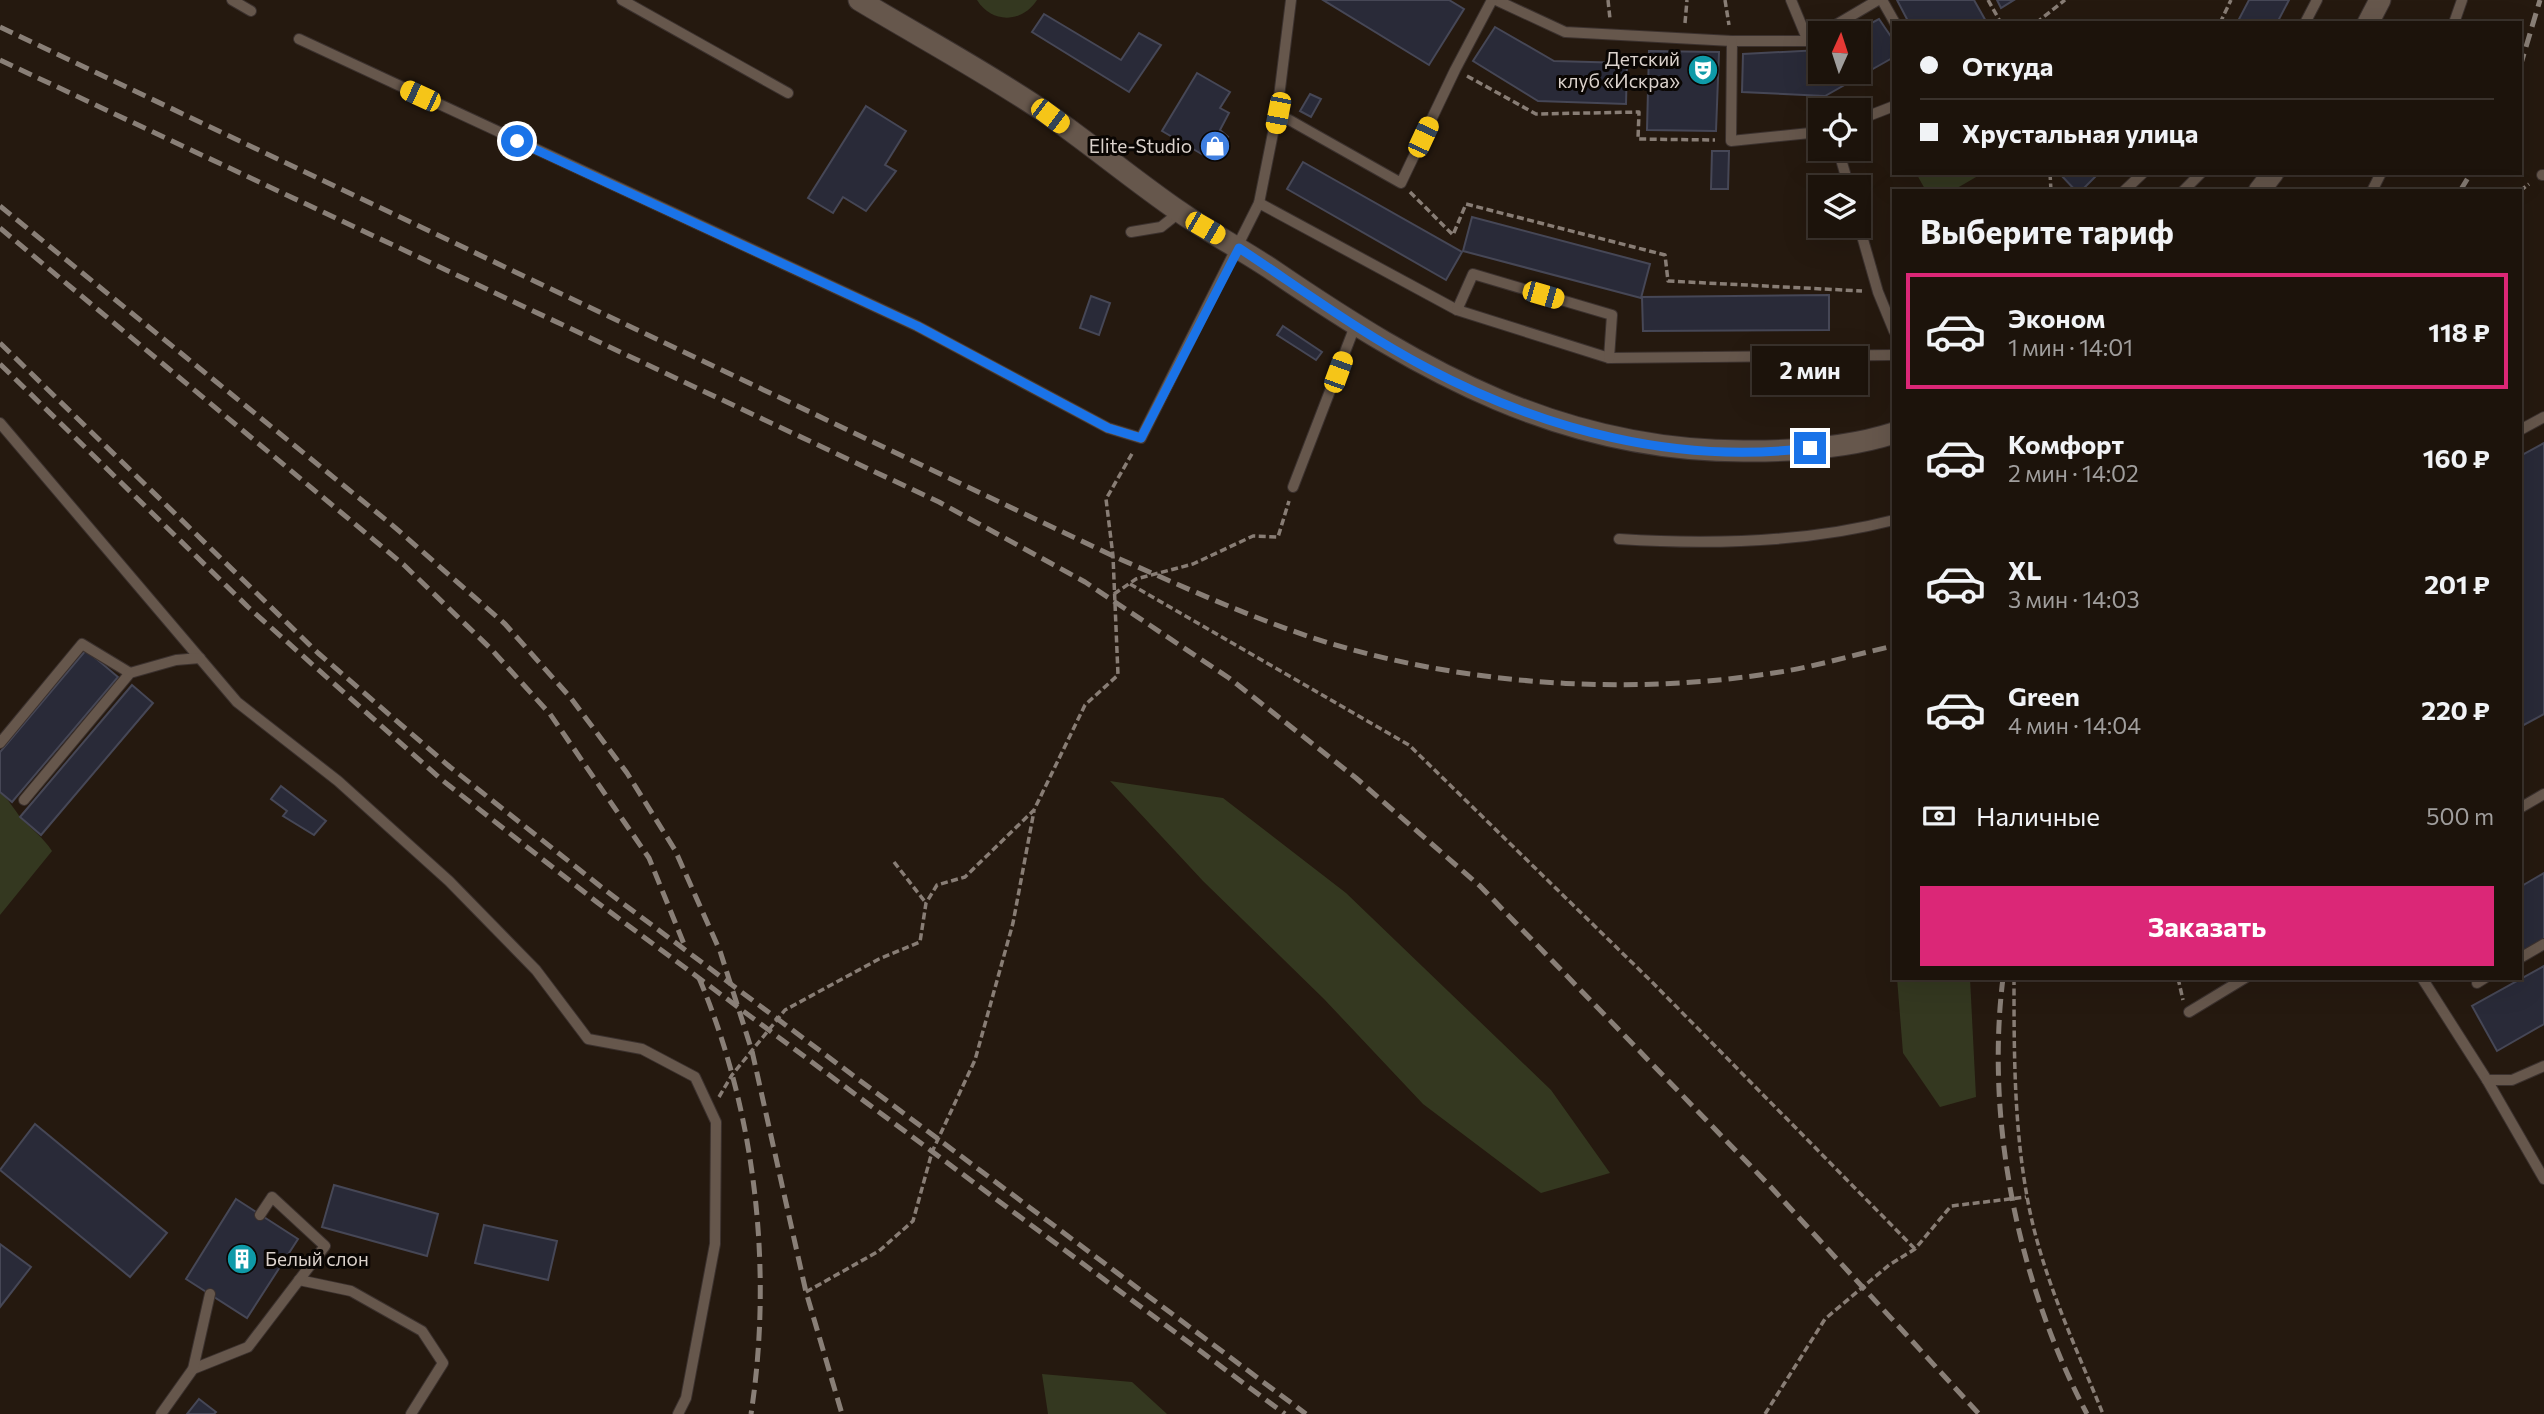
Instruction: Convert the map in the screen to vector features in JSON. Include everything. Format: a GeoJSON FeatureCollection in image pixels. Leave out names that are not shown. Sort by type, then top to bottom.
{"type":"FeatureCollection","features":[{"type":"Feature","properties":{"kind":"street"},"geometry":{"type":"LineString","coordinates":[[859,0],[1050,116],[1180,212],[1355,326],[1471,390],[1524,412],[1625,442],[1725,452],[1791,451],[1850,443],[1892,433]]}},
{"type":"Feature","properties":{"kind":"street"},"geometry":{"type":"LineString","coordinates":[[2369,21],[2380,0]]}},
{"type":"Feature","properties":{"kind":"street"},"geometry":{"type":"LineString","coordinates":[[2261,189],[2271,175]]}},
{"type":"Feature","properties":{"kind":"lane"},"geometry":{"type":"LineString","coordinates":[[232,0],[251,11]]}},
{"type":"Feature","properties":{"kind":"lane"},"geometry":{"type":"LineString","coordinates":[[622,0],[788,93]]}},
{"type":"Feature","properties":{"kind":"lane"},"geometry":{"type":"LineString","coordinates":[[299,40],[917,326],[1108,428],[1141,438],[1239,248],[1259,203],[1278,113],[1291,0]]}},
{"type":"Feature","properties":{"kind":"lane"},"geometry":{"type":"LineString","coordinates":[[1278,113],[1401,183],[1455,70],[1494,0],[1565,32],[1732,41],[1808,41],[1791,0]]}},
{"type":"Feature","properties":{"kind":"lane"},"geometry":{"type":"LineString","coordinates":[[1844,21],[1880,0],[1894,21]]}},
{"type":"Feature","properties":{"kind":"lane"},"geometry":{"type":"LineString","coordinates":[[2306,21],[2317,0]]}},
{"type":"Feature","properties":{"kind":"lane"},"geometry":{"type":"LineString","coordinates":[[2455,21],[2462,0]]}},
{"type":"Feature","properties":{"kind":"lane"},"geometry":{"type":"LineString","coordinates":[[1732,41],[1731,141],[1808,133]]}},
{"type":"Feature","properties":{"kind":"lane"},"geometry":{"type":"LineString","coordinates":[[1871,115],[1892,107]]}},
{"type":"Feature","properties":{"kind":"lane"},"geometry":{"type":"LineString","coordinates":[[2126,189],[2141,175]]}},
{"type":"Feature","properties":{"kind":"lane"},"geometry":{"type":"LineString","coordinates":[[2185,189],[2199,175]]}},
{"type":"Feature","properties":{"kind":"lane"},"geometry":{"type":"LineString","coordinates":[[1259,203],[1457,310],[1609,358],[1892,355]]}},
{"type":"Feature","properties":{"kind":"lane"},"geometry":{"type":"LineString","coordinates":[[1131,232],[1161,226],[1180,212]]}},
{"type":"Feature","properties":{"kind":"lane"},"geometry":{"type":"LineString","coordinates":[[1863,238],[1878,292],[1892,326]]}},
{"type":"Feature","properties":{"kind":"lane"},"geometry":{"type":"LineString","coordinates":[[1457,310],[1473,274],[1612,315],[1609,358]]}},
{"type":"Feature","properties":{"kind":"lane"},"geometry":{"type":"LineString","coordinates":[[1293,487],[1355,326]]}},
{"type":"Feature","properties":{"kind":"lane"},"geometry":{"type":"LineString","coordinates":[[2522,429],[2544,417]]}},
{"type":"Feature","properties":{"kind":"lane"},"geometry":{"type":"LineString","coordinates":[[0,423],[237,702],[338,781],[449,881],[536,970],[588,1039],[642,1049],[695,1077],[716,1122],[715,1244],[686,1398],[678,1414]]}},
{"type":"Feature","properties":{"kind":"lane"},"geometry":{"type":"LineString","coordinates":[[1619,539],[1699,544],[1853,531],[1892,521]]}},
{"type":"Feature","properties":{"kind":"lane"},"geometry":{"type":"LineString","coordinates":[[0,743],[82,644],[130,673]]}},
{"type":"Feature","properties":{"kind":"lane"},"geometry":{"type":"LineString","coordinates":[[24,800],[130,673],[176,660],[200,658]]}},
{"type":"Feature","properties":{"kind":"lane"},"geometry":{"type":"LineString","coordinates":[[2522,807],[2544,794]]}},
{"type":"Feature","properties":{"kind":"lane"},"geometry":{"type":"LineString","coordinates":[[2522,957],[2544,944]]}},
{"type":"Feature","properties":{"kind":"lane"},"geometry":{"type":"LineString","coordinates":[[2189,1012],[2242,980]]}},
{"type":"Feature","properties":{"kind":"lane"},"geometry":{"type":"LineString","coordinates":[[2423,980],[2487,1080],[2544,1179]]}},
{"type":"Feature","properties":{"kind":"lane"},"geometry":{"type":"LineString","coordinates":[[2487,1080],[2512,1080],[2544,1066]]}},
{"type":"Feature","properties":{"kind":"lane"},"geometry":{"type":"LineString","coordinates":[[193,1369],[248,1347],[325,1246],[272,1197],[260,1215]]}},
{"type":"Feature","properties":{"kind":"lane"},"geometry":{"type":"LineString","coordinates":[[299,1280],[351,1291],[422,1331],[443,1363],[411,1414]]}},
{"type":"Feature","properties":{"kind":"lane"},"geometry":{"type":"LineString","coordinates":[[161,1414],[193,1369],[210,1294]]}},
{"type":"Feature","properties":{"kind":"path"},"geometry":{"type":"LineString","coordinates":[[1683,39],[1687,0]]}},
{"type":"Feature","properties":{"kind":"path"},"geometry":{"type":"LineString","coordinates":[[1725,0],[1732,41]]}},
{"type":"Feature","properties":{"kind":"path"},"geometry":{"type":"LineString","coordinates":[[1988,0],[2000,21]]}},
{"type":"Feature","properties":{"kind":"path"},"geometry":{"type":"LineString","coordinates":[[2038,21],[2064,0]]}},
{"type":"Feature","properties":{"kind":"path"},"geometry":{"type":"LineString","coordinates":[[2221,21],[2231,0]]}},
{"type":"Feature","properties":{"kind":"path"},"geometry":{"type":"LineString","coordinates":[[1455,70],[1536,114],[1639,112],[1638,139],[1731,141]]}},
{"type":"Feature","properties":{"kind":"path"},"geometry":{"type":"LineString","coordinates":[[1401,183],[1453,235],[1466,204],[1665,255],[1668,281],[1878,292]]}},
{"type":"Feature","properties":{"kind":"path"},"geometry":{"type":"LineString","coordinates":[[806,1292],[879,1251],[913,1221],[932,1152],[975,1060],[1013,923],[1034,810],[1085,705],[1118,675],[1106,499],[1141,438]]}},
{"type":"Feature","properties":{"kind":"path"},"geometry":{"type":"LineString","coordinates":[[1114,594],[1130,583],[1193,565],[1253,536],[1278,537],[1293,487]]}},
{"type":"Feature","properties":{"kind":"path"},"geometry":{"type":"LineString","coordinates":[[1130,583],[1409,745],[1653,983],[1915,1249]]}},
{"type":"Feature","properties":{"kind":"path"},"geometry":{"type":"LineString","coordinates":[[716,1122],[719,1098],[732,1075],[785,1010],[879,959],[920,942],[926,903],[937,885],[965,877],[1034,810]]}},
{"type":"Feature","properties":{"kind":"path"},"geometry":{"type":"LineString","coordinates":[[894,862],[926,903]]}},
{"type":"Feature","properties":{"kind":"path"},"geometry":{"type":"LineString","coordinates":[[2014,980],[2014,1106],[2027,1197],[2049,1283],[2103,1414]]}},
{"type":"Feature","properties":{"kind":"path"},"geometry":{"type":"LineString","coordinates":[[1765,1414],[1825,1319],[1889,1265],[1915,1249],[1951,1206],[2027,1197]]}},
{"type":"Feature","properties":{"kind":"green space"},"geometry":{"type":"Polygon","coordinates":[[[977,0],[1037,0],[1023,13],[1007,18],[991,13],[977,0]]]}},
{"type":"Feature","properties":{"kind":"green space"},"geometry":{"type":"Polygon","coordinates":[[[1917,175],[1980,175],[1955,189],[1925,189],[1917,175]]]}},
{"type":"Feature","properties":{"kind":"green space"},"geometry":{"type":"Polygon","coordinates":[[[1110,781],[1223,798],[1346,893],[1551,1090],[1610,1173],[1541,1193],[1423,1104],[1324,999],[1203,881],[1110,781]]]}},
{"type":"Feature","properties":{"kind":"green space"},"geometry":{"type":"Polygon","coordinates":[[[0,792],[52,851],[0,915],[0,792]]]}},
{"type":"Feature","properties":{"kind":"green space"},"geometry":{"type":"Polygon","coordinates":[[[1897,980],[1970,980],[1976,1097],[1940,1107],[1903,1053],[1897,980]]]}},
{"type":"Feature","properties":{"kind":"green space"},"geometry":{"type":"Polygon","coordinates":[[[1042,1374],[1132,1382],[1167,1414],[1048,1414],[1042,1374]]]}},
{"type":"Feature","properties":{"kind":"building"},"geometry":{"type":"Polygon","coordinates":[[[1323,0],[1449,0],[1464,9],[1429,65],[1323,0]]]}},
{"type":"Feature","properties":{"kind":"building"},"geometry":{"type":"Polygon","coordinates":[[[1897,0],[1974,0],[1986,21],[1908,21],[1897,0]]]}},
{"type":"Feature","properties":{"kind":"building"},"geometry":{"type":"Polygon","coordinates":[[[1997,0],[2014,0],[2001,8],[1997,0]]]}},
{"type":"Feature","properties":{"kind":"building"},"geometry":{"type":"Polygon","coordinates":[[[2249,0],[2289,0],[2278,21],[2238,21],[2249,0]]]}},
{"type":"Feature","properties":{"kind":"building"},"geometry":{"type":"Polygon","coordinates":[[[1044,14],[1121,60],[1139,33],[1161,45],[1129,92],[1032,32],[1044,14]]]}},
{"type":"Feature","properties":{"kind":"building"},"geometry":{"type":"Polygon","coordinates":[[[1879,19],[1892,38],[1892,58],[1871,70],[1871,23],[1879,19]]]}},
{"type":"Feature","properties":{"kind":"building"},"geometry":{"type":"Polygon","coordinates":[[[1495,27],[1554,61],[1627,63],[1626,104],[1538,101],[1473,61],[1495,27]]]}},
{"type":"Feature","properties":{"kind":"building"},"geometry":{"type":"Polygon","coordinates":[[[1649,51],[1719,52],[1716,131],[1647,130],[1649,51]]]}},
{"type":"Feature","properties":{"kind":"building"},"geometry":{"type":"Polygon","coordinates":[[[1808,51],[1808,84],[1846,84],[1825,96],[1742,92],[1743,54],[1808,51]]]}},
{"type":"Feature","properties":{"kind":"building"},"geometry":{"type":"Polygon","coordinates":[[[1197,73],[1230,92],[1220,108],[1229,113],[1220,130],[1228,137],[1212,160],[1162,131],[1197,73]]]}},
{"type":"Feature","properties":{"kind":"building"},"geometry":{"type":"Polygon","coordinates":[[[1310,94],[1321,99],[1311,117],[1300,111],[1310,94]]]}},
{"type":"Feature","properties":{"kind":"building"},"geometry":{"type":"Polygon","coordinates":[[[866,106],[906,131],[885,165],[896,171],[866,211],[843,197],[833,213],[808,198],[866,106]]]}},
{"type":"Feature","properties":{"kind":"building"},"geometry":{"type":"Polygon","coordinates":[[[1712,151],[1729,151],[1728,189],[1711,189],[1712,151]]]}},
{"type":"Feature","properties":{"kind":"building"},"geometry":{"type":"Polygon","coordinates":[[[1303,162],[1462,252],[1446,280],[1287,189],[1303,162]]]}},
{"type":"Feature","properties":{"kind":"building"},"geometry":{"type":"Polygon","coordinates":[[[2061,175],[2097,175],[2083,189],[2074,189],[2061,175]]]}},
{"type":"Feature","properties":{"kind":"building"},"geometry":{"type":"Polygon","coordinates":[[[1472,217],[1650,264],[1641,298],[1463,251],[1472,217]]]}},
{"type":"Feature","properties":{"kind":"building"},"geometry":{"type":"Polygon","coordinates":[[[1829,295],[1829,330],[1643,331],[1642,297],[1829,295]]]}},
{"type":"Feature","properties":{"kind":"building"},"geometry":{"type":"Polygon","coordinates":[[[1091,296],[1110,303],[1099,335],[1080,328],[1091,296]]]}},
{"type":"Feature","properties":{"kind":"building"},"geometry":{"type":"Polygon","coordinates":[[[1283,326],[1322,352],[1316,360],[1277,335],[1283,326]]]}},
{"type":"Feature","properties":{"kind":"building"},"geometry":{"type":"Polygon","coordinates":[[[2544,443],[2544,714],[2522,726],[2522,455],[2544,443]]]}},
{"type":"Feature","properties":{"kind":"building"},"geometry":{"type":"Polygon","coordinates":[[[86,650],[118,677],[12,802],[0,792],[0,752],[86,650]]]}},
{"type":"Feature","properties":{"kind":"building"},"geometry":{"type":"Polygon","coordinates":[[[132,685],[153,703],[41,835],[20,817],[132,685]]]}},
{"type":"Feature","properties":{"kind":"building"},"geometry":{"type":"Polygon","coordinates":[[[281,786],[326,821],[314,835],[283,816],[287,811],[271,799],[281,786]]]}},
{"type":"Feature","properties":{"kind":"building"},"geometry":{"type":"Polygon","coordinates":[[[2544,873],[2544,940],[2522,953],[2522,886],[2544,873]]]}},
{"type":"Feature","properties":{"kind":"building"},"geometry":{"type":"Polygon","coordinates":[[[2544,966],[2544,1024],[2497,1051],[2472,1006],[2544,966]]]}},
{"type":"Feature","properties":{"kind":"building"},"geometry":{"type":"Polygon","coordinates":[[[35,1124],[167,1233],[130,1277],[0,1170],[35,1124]]]}},
{"type":"Feature","properties":{"kind":"building"},"geometry":{"type":"Polygon","coordinates":[[[334,1185],[438,1214],[427,1256],[322,1227],[334,1185]]]}},
{"type":"Feature","properties":{"kind":"building","name":"Белый слон"},"geometry":{"type":"Polygon","coordinates":[[[236,1199],[298,1239],[247,1318],[186,1279],[236,1199]]]}},
{"type":"Feature","properties":{"kind":"building"},"geometry":{"type":"Polygon","coordinates":[[[484,1225],[557,1241],[548,1280],[475,1263],[484,1225]]]}},
{"type":"Feature","properties":{"kind":"building"},"geometry":{"type":"Polygon","coordinates":[[[0,1244],[31,1267],[0,1307],[0,1244]]]}},
{"type":"Feature","properties":{"kind":"building"},"geometry":{"type":"Polygon","coordinates":[[[199,1399],[216,1412],[187,1414],[199,1399]]]}},
{"type":"Feature","properties":{"kind":"railway"},"geometry":{"type":"LineString","coordinates":[[2522,60],[2540,0]]}},
{"type":"Feature","properties":{"kind":"railway"},"geometry":{"type":"LineString","coordinates":[[0,27],[1113,556],[1247,614],[1301,634],[1383,658],[1439,669],[1553,683],[1610,685],[1667,684],[1780,672],[1892,646]]}},
{"type":"Feature","properties":{"kind":"railway"},"geometry":{"type":"LineString","coordinates":[[0,60],[939,502],[1085,582],[1229,678],[1356,778],[1480,886],[1769,1185],[1979,1414]]}},
{"type":"Feature","properties":{"kind":"railway"},"geometry":{"type":"LineString","coordinates":[[2461,189],[2470,175]]}},
{"type":"Feature","properties":{"kind":"railway"},"geometry":{"type":"LineString","coordinates":[[0,206],[391,524],[505,624],[570,697],[627,773],[675,850],[720,951],[752,1051],[806,1292],[842,1414]]}},
{"type":"Feature","properties":{"kind":"railway"},"geometry":{"type":"LineString","coordinates":[[0,228],[404,565],[491,649],[550,714],[649,858],[686,949]]}},
{"type":"Feature","properties":{"kind":"railway"},"geometry":{"type":"LineString","coordinates":[[0,343],[318,653],[450,767],[605,890],[1306,1414]]}},
{"type":"Feature","properties":{"kind":"railway"},"geometry":{"type":"LineString","coordinates":[[0,364],[248,607],[442,780],[598,903],[1285,1414]]}},
{"type":"Feature","properties":{"kind":"railway"},"geometry":{"type":"LineString","coordinates":[[699,978],[719,1029],[734,1083],[755,1193],[760,1304],[751,1414]]}},
{"type":"Feature","properties":{"kind":"railway"},"geometry":{"type":"LineString","coordinates":[[2003,980],[1999,1089],[2013,1202],[2026,1258],[2043,1312],[2063,1364],[2087,1414]]}},
{"type":"Feature","properties":{"kind":"place","name":"Детский клуб «Искра»"},"geometry":{"type":"Point","coordinates":[1703,70]}},
{"type":"Feature","properties":{"kind":"place","name":"Elite-Studio"},"geometry":{"type":"Point","coordinates":[1215,146]}},
{"type":"Feature","properties":{"kind":"place","name":"Белый слон"},"geometry":{"type":"Point","coordinates":[242,1259]}},
{"type":"Feature","properties":{"kind":"route"},"geometry":{"type":"LineString","coordinates":[[517,141],[917,326],[1108,428],[1141,438],[1239,248],[1355,326],[1425,367],[1524,412],[1625,442],[1673,449],[1725,452],[1791,451],[1810,448]]}}]}
